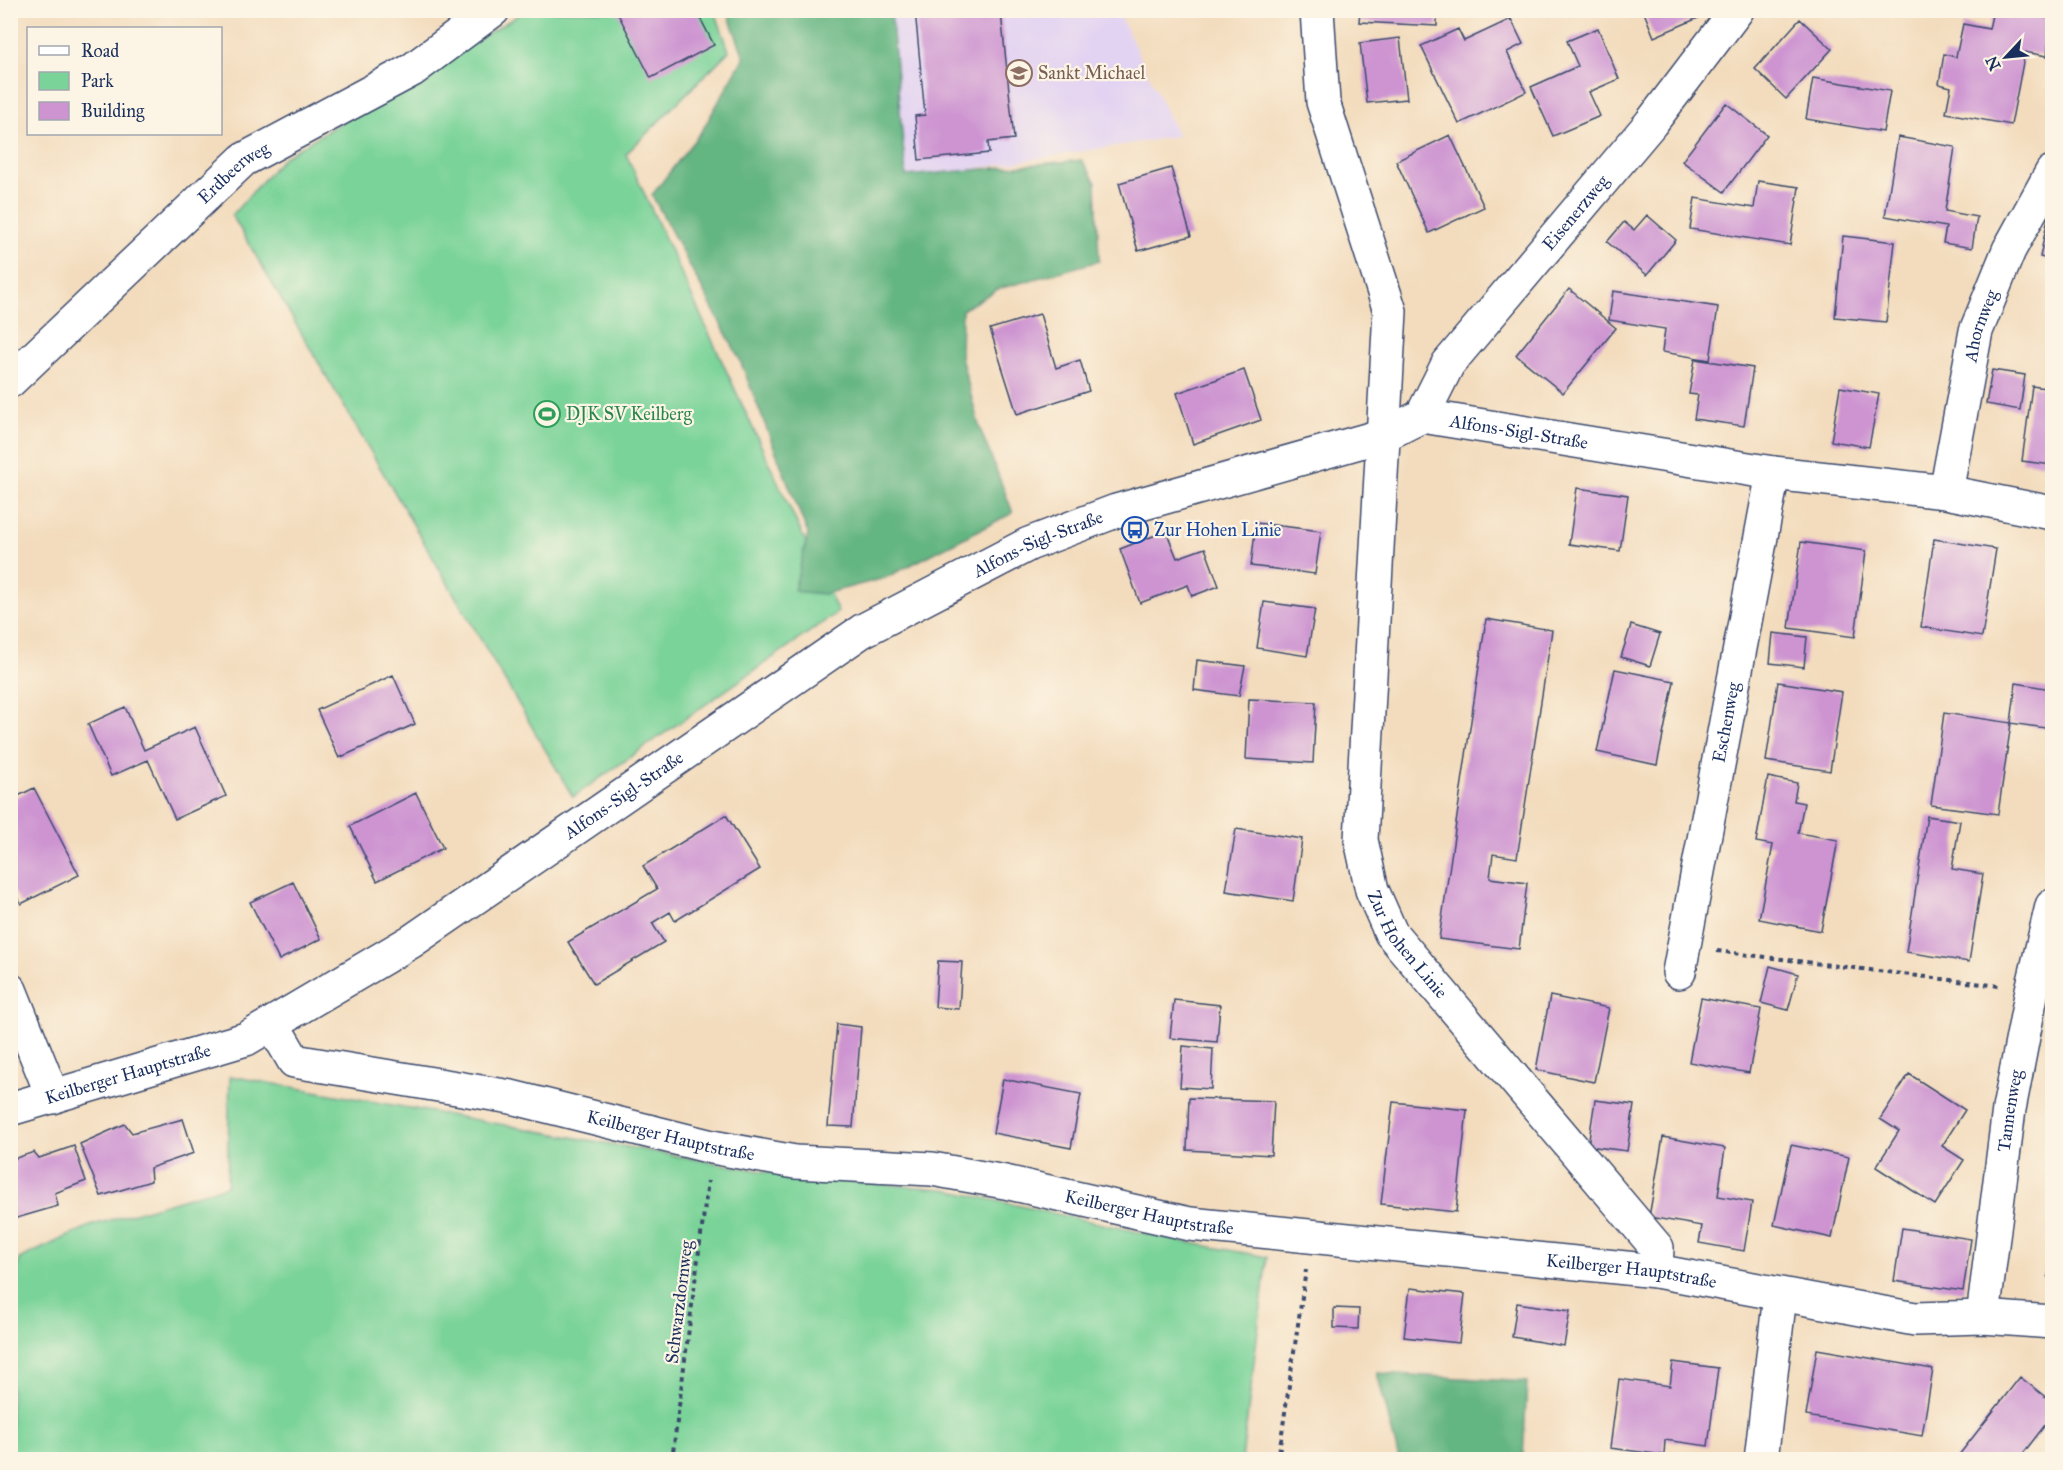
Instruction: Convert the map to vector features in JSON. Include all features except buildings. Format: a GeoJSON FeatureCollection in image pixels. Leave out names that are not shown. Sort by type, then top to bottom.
{"type":"FeatureCollection","features":[{"type":"Feature","properties":{"kind":"street","name":"Erdbeerweg"},"geometry":{"type":"LineString","coordinates":[[10,381],[243,160],[412,70],[493,10]]}},
{"type":"Feature","properties":{"kind":"street","name":"Zur Hohen Linie"},"geometry":{"type":"LineString","coordinates":[[1317,10],[1323,102],[1390,311],[1361,840],[1372,890],[1391,933],[1657,1248],[1656,1271]]}},
{"type":"Feature","properties":{"kind":"street","name":"Eisenerzweg"},"geometry":{"type":"LineString","coordinates":[[1422,416],[1448,364],[1651,123],[1737,10]]}},
{"type":"Feature","properties":{"kind":"street","name":"Ahornweg"},"geometry":{"type":"LineString","coordinates":[[1946,492],[1976,331],[2009,250],[2052,172]]}},
{"type":"Feature","properties":{"kind":"street","name":"Alfons-Sigl-Straße"},"geometry":{"type":"LineString","coordinates":[[260,1032],[412,941],[862,631],[1029,544],[1116,511],[1384,435],[1422,416],[1773,473],[1946,492],[2052,513]]}},
{"type":"Feature","properties":{"kind":"street","name":"Eschenweg"},"geometry":{"type":"LineString","coordinates":[[1682,959],[1773,473]]}},
{"type":"Feature","properties":{"kind":"street","name":"Tannenweg"},"geometry":{"type":"LineString","coordinates":[[1983,1317],[2009,1109],[2032,990],[2052,906]]}},
{"type":"Feature","properties":{"kind":"street"},"geometry":{"type":"LineString","coordinates":[[10,990],[53,1097]]}},
{"type":"Feature","properties":{"kind":"street","name":"Keilberger Hauptstraße"},"geometry":{"type":"LineString","coordinates":[[10,1109],[260,1032],[294,1061],[511,1097],[712,1147],[795,1162],[932,1169],[1005,1182],[1190,1224],[1656,1271],[1915,1318],[1983,1317],[2052,1322]]}},
{"type":"Feature","properties":{"kind":"street"},"geometry":{"type":"LineString","coordinates":[[1761,1460],[1780,1294]]}},
{"type":"Feature","properties":{"kind":"path"},"geometry":{"type":"LineString","coordinates":[[1682,959],[2032,990]]}},
{"type":"Feature","properties":{"kind":"path","name":"Schwarzdornweg"},"geometry":{"type":"LineString","coordinates":[[672,1460],[712,1147]]}},
{"type":"Feature","properties":{"kind":"path"},"geometry":{"type":"LineString","coordinates":[[1278,1460],[1311,1238]]}},
{"type":"Feature","properties":{"kind":"shaded area","name":"Sankt Michael"},"geometry":{"type":"Polygon","coordinates":[[[885,11],[1118,11],[1178,136],[898,181],[885,11]]]}},
{"type":"Feature","properties":{"kind":"green space","name":"DJK SV Keilberg"},"geometry":{"type":"Polygon","coordinates":[[[525,11],[715,11],[729,51],[626,154],[838,612],[573,797],[232,215],[284,157],[525,11]]]}},
{"type":"Feature","properties":{"kind":"green space"},"geometry":{"type":"Polygon","coordinates":[[[727,11],[891,11],[906,176],[1082,160],[1096,183],[1099,261],[998,289],[962,310],[961,357],[979,426],[1013,513],[885,578],[824,594],[794,591],[808,534],[739,358],[652,195],[703,129],[744,57],[727,11]]]}},
{"type":"Feature","properties":{"kind":"green space"},"geometry":{"type":"Polygon","coordinates":[[[230,1076],[801,1178],[943,1189],[1175,1240],[1267,1257],[1242,1459],[11,1460],[11,1362],[19,1259],[90,1226],[227,1186],[230,1076]]]}},
{"type":"Feature","properties":{"kind":"green space"},"geometry":{"type":"Polygon","coordinates":[[[1377,1373],[1527,1382],[1523,1459],[1399,1459],[1377,1373]]]}},
{"type":"Feature","properties":{"kind":"place","name":"Sankt Michael"},"geometry":{"type":"Point","coordinates":[1019,73]}},
{"type":"Feature","properties":{"kind":"place","name":"DJK SV Keilberg"},"geometry":{"type":"Point","coordinates":[547,414]}},
{"type":"Feature","properties":{"kind":"place","name":"Zur Hohen Linie"},"geometry":{"type":"Point","coordinates":[1135,530]}}]}
